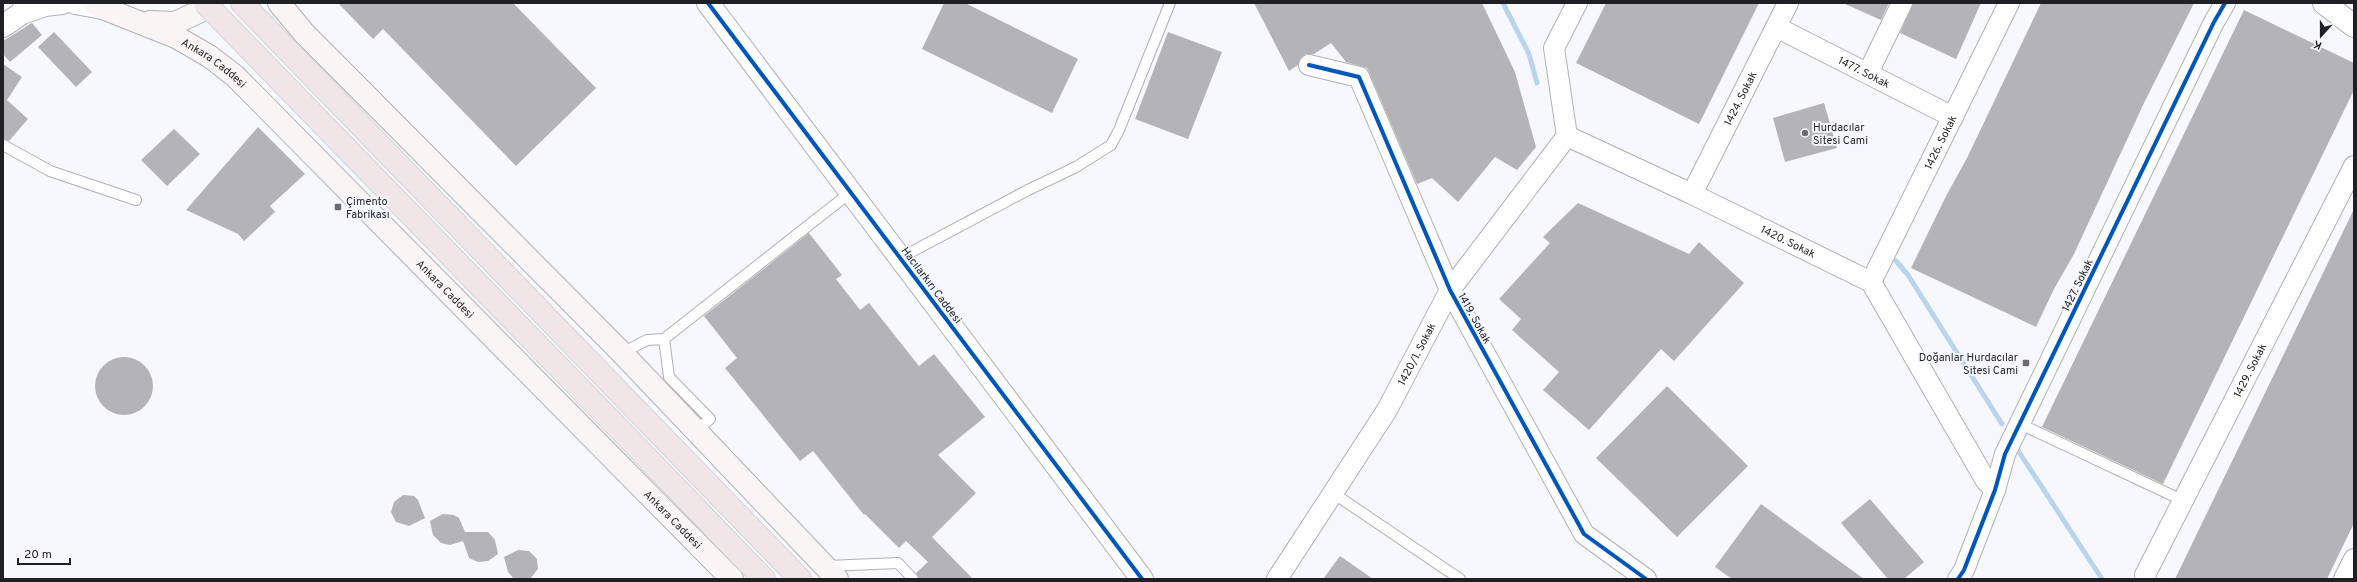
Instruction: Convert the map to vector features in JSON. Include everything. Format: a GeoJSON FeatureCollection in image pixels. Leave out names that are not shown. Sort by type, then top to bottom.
{"type":"FeatureCollection","features":[{"type":"Feature","properties":{"kind":"highway"},"geometry":{"type":"LineString","coordinates":[[205,3],[764,579]]}},
{"type":"Feature","properties":{"kind":"highway"},"geometry":{"type":"LineString","coordinates":[[242,3],[800,579]]}},
{"type":"Feature","properties":{"kind":"main road","name":"Ankara Caddesi"},"geometry":{"type":"LineString","coordinates":[[141,22],[175,23],[204,9],[211,3]]}},
{"type":"Feature","properties":{"kind":"main road"},"geometry":{"type":"LineString","coordinates":[[279,3],[304,33],[622,353],[695,432],[831,573]]}},
{"type":"Feature","properties":{"kind":"main road","name":"Ankara Caddesi"},"geometry":{"type":"LineString","coordinates":[[99,6],[176,36],[209,56],[236,76],[729,577]]}},
{"type":"Feature","properties":{"kind":"street"},"geometry":{"type":"LineString","coordinates":[[3,26],[24,8],[62,3]]}},
{"type":"Feature","properties":{"kind":"street"},"geometry":{"type":"LineString","coordinates":[[75,3],[99,6]]}},
{"type":"Feature","properties":{"kind":"street","name":"Hacılarkırı Caddesi"},"geometry":{"type":"LineString","coordinates":[[708,3],[1142,579]]}},
{"type":"Feature","properties":{"kind":"street"},"geometry":{"type":"LineString","coordinates":[[1567,136],[1554,48],[1576,3]]}},
{"type":"Feature","properties":{"kind":"street","name":"1424. Sokak"},"geometry":{"type":"LineString","coordinates":[[1692,194],[1788,3]]}},
{"type":"Feature","properties":{"kind":"street"},"geometry":{"type":"LineString","coordinates":[[1868,73],[1902,3]]}},
{"type":"Feature","properties":{"kind":"street","name":"1426. Sokak"},"geometry":{"type":"LineString","coordinates":[[1871,282],[2009,3]]}},
{"type":"Feature","properties":{"kind":"street","name":"1427. Sokak"},"geometry":{"type":"LineString","coordinates":[[1958,579],[1964,570],[1995,490],[2005,454],[2214,22],[2225,3]]}},
{"type":"Feature","properties":{"kind":"street"},"geometry":{"type":"LineString","coordinates":[[2324,3],[2354,26]]}},
{"type":"Feature","properties":{"kind":"street","name":"1477. Sokak"},"geometry":{"type":"LineString","coordinates":[[1776,27],[1953,117]]}},
{"type":"Feature","properties":{"kind":"street","name":"1419. Sokak"},"geometry":{"type":"LineString","coordinates":[[1309,65],[1359,77],[1450,290],[1584,534],[1646,579]]}},
{"type":"Feature","properties":{"kind":"street","name":"1420. Sokak"},"geometry":{"type":"LineString","coordinates":[[1567,136],[1692,194],[1871,282]]}},
{"type":"Feature","properties":{"kind":"street","name":"1420/1. Sokak"},"geometry":{"type":"LineString","coordinates":[[1277,579],[1387,410],[1450,290],[1567,136]]}},
{"type":"Feature","properties":{"kind":"street","name":"1429. Sokak"},"geometry":{"type":"LineString","coordinates":[[2145,577],[2182,500],[2354,166]]}},
{"type":"Feature","properties":{"kind":"street"},"geometry":{"type":"LineString","coordinates":[[1871,282],[1986,481],[1995,490]]}},
{"type":"Feature","properties":{"kind":"street"},"geometry":{"type":"LineString","coordinates":[[2344,579],[2354,559]]}},
{"type":"Feature","properties":{"kind":"lane"},"geometry":{"type":"LineString","coordinates":[[900,258],[1028,190],[1076,167],[1111,145],[1119,130],[1170,3]]}},
{"type":"Feature","properties":{"kind":"lane"},"geometry":{"type":"LineString","coordinates":[[3,145],[50,171],[136,200]]}},
{"type":"Feature","properties":{"kind":"lane"},"geometry":{"type":"LineString","coordinates":[[622,353],[647,340],[664,340],[851,192]]}},
{"type":"Feature","properties":{"kind":"lane"},"geometry":{"type":"LineString","coordinates":[[664,340],[668,378],[710,419],[695,432]]}},
{"type":"Feature","properties":{"kind":"lane"},"geometry":{"type":"LineString","coordinates":[[2020,424],[2182,500]]}},
{"type":"Feature","properties":{"kind":"lane"},"geometry":{"type":"LineString","coordinates":[[1333,493],[1460,579]]}},
{"type":"Feature","properties":{"kind":"lane"},"geometry":{"type":"LineString","coordinates":[[831,573],[898,562],[913,579]]}},
{"type":"Feature","properties":{"kind":"building"},"geometry":{"type":"Polygon","coordinates":[[[338,3],[513,3],[596,88],[516,166],[383,29],[373,39],[338,3]]]}},
{"type":"Feature","properties":{"kind":"building"},"geometry":{"type":"Polygon","coordinates":[[[944,3],[965,3],[1078,59],[1052,113],[922,49],[944,3]]]}},
{"type":"Feature","properties":{"kind":"building"},"geometry":{"type":"Polygon","coordinates":[[[1254,3],[1482,3],[1515,72],[1536,147],[1517,170],[1495,157],[1458,202],[1432,178],[1417,184],[1367,68],[1346,62],[1331,43],[1314,54],[1306,54],[1301,57],[1298,65],[1289,71],[1254,3]]]}},
{"type":"Feature","properties":{"kind":"building"},"geometry":{"type":"Polygon","coordinates":[[[1606,3],[1759,3],[1699,124],[1576,63],[1606,3]]]}},
{"type":"Feature","properties":{"kind":"building"},"geometry":{"type":"Polygon","coordinates":[[[1843,3],[1889,3],[1881,20],[1843,3]]]}},
{"type":"Feature","properties":{"kind":"building"},"geometry":{"type":"Polygon","coordinates":[[[1913,3],[1981,3],[1956,59],[1900,33],[1913,3]]]}},
{"type":"Feature","properties":{"kind":"building"},"geometry":{"type":"Polygon","coordinates":[[[2041,3],[2194,3],[2144,103],[2074,254],[2054,289],[2036,327],[1911,268],[1946,196],[1967,158],[2041,3]]]}},
{"type":"Feature","properties":{"kind":"building"},"geometry":{"type":"Polygon","coordinates":[[[2244,10],[2354,63],[2354,90],[2163,484],[2042,427],[2244,10]]]}},
{"type":"Feature","properties":{"kind":"building"},"geometry":{"type":"Polygon","coordinates":[[[32,23],[42,35],[10,62],[3,54],[3,41],[32,23]]]}},
{"type":"Feature","properties":{"kind":"building"},"geometry":{"type":"Polygon","coordinates":[[[54,32],[92,72],[76,87],[38,47],[54,32]]]}},
{"type":"Feature","properties":{"kind":"building"},"geometry":{"type":"Polygon","coordinates":[[[1168,32],[1222,52],[1188,139],[1135,119],[1168,32]]]}},
{"type":"Feature","properties":{"kind":"building"},"geometry":{"type":"Polygon","coordinates":[[[3,64],[22,77],[7,100],[28,119],[9,141],[3,139],[3,64]]]}},
{"type":"Feature","properties":{"kind":"building","name":"Hurdacılar Sitesi Cami"},"geometry":{"type":"Polygon","coordinates":[[[1824,103],[1837,148],[1785,162],[1773,118],[1824,103]]]}},
{"type":"Feature","properties":{"kind":"building"},"geometry":{"type":"Polygon","coordinates":[[[258,127],[305,174],[270,206],[275,212],[244,241],[238,234],[186,210],[258,127]]]}},
{"type":"Feature","properties":{"kind":"building"},"geometry":{"type":"Polygon","coordinates":[[[174,129],[200,154],[167,186],[141,160],[174,129]]]}},
{"type":"Feature","properties":{"kind":"building"},"geometry":{"type":"Polygon","coordinates":[[[1578,203],[1689,254],[1699,242],[1744,283],[1674,361],[1661,349],[1589,430],[1543,390],[1559,372],[1512,330],[1521,319],[1499,299],[1550,243],[1543,237],[1578,203]]]}},
{"type":"Feature","properties":{"kind":"building"},"geometry":{"type":"Polygon","coordinates":[[[2354,209],[2354,523],[2327,579],[2175,579],[2354,209]]]}},
{"type":"Feature","properties":{"kind":"building"},"geometry":{"type":"Polygon","coordinates":[[[809,233],[842,275],[836,279],[860,310],[869,303],[919,366],[934,354],[985,417],[938,455],[976,493],[932,537],[973,579],[919,579],[916,573],[928,562],[906,541],[899,548],[865,514],[864,515],[813,451],[800,461],[725,368],[737,358],[704,316],[809,233]]]}},
{"type":"Feature","properties":{"kind":"building"},"geometry":{"type":"Polygon","coordinates":[[[124,357],[140,362],[148,370],[153,386],[148,402],[140,410],[124,415],[108,410],[100,402],[95,386],[100,370],[108,362],[124,357]]]}},
{"type":"Feature","properties":{"kind":"building"},"geometry":{"type":"Polygon","coordinates":[[[1667,386],[1748,466],[1677,537],[1596,458],[1667,386]]]}},
{"type":"Feature","properties":{"kind":"building"},"geometry":{"type":"Polygon","coordinates":[[[403,495],[414,496],[418,500],[425,518],[409,526],[396,522],[391,512],[394,502],[403,495]]]}},
{"type":"Feature","properties":{"kind":"building"},"geometry":{"type":"Polygon","coordinates":[[[1870,499],[1924,562],[1904,579],[1888,579],[1841,523],[1870,499]]]}},
{"type":"Feature","properties":{"kind":"building"},"geometry":{"type":"Polygon","coordinates":[[[1761,504],[1864,579],[1732,579],[1715,567],[1761,504]]]}},
{"type":"Feature","properties":{"kind":"building"},"geometry":{"type":"Polygon","coordinates":[[[443,514],[454,515],[459,518],[465,532],[488,532],[495,540],[498,554],[488,561],[478,562],[469,558],[463,541],[450,545],[441,543],[433,535],[430,521],[443,514]]]}},
{"type":"Feature","properties":{"kind":"building"},"geometry":{"type":"Polygon","coordinates":[[[518,550],[529,551],[537,559],[538,569],[530,579],[514,579],[508,572],[504,557],[518,550]]]}},
{"type":"Feature","properties":{"kind":"building"},"geometry":{"type":"Polygon","coordinates":[[[1340,556],[1373,579],[1323,579],[1340,556]]]}},
{"type":"Feature","properties":{"kind":"waterway"},"geometry":{"type":"LineString","coordinates":[[1503,3],[1529,54],[1537,83]]}},
{"type":"Feature","properties":{"kind":"waterway"},"geometry":{"type":"LineString","coordinates":[[1896,261],[1908,275],[2002,424]]}},
{"type":"Feature","properties":{"kind":"waterway"},"geometry":{"type":"LineString","coordinates":[[2019,452],[2102,579]]}},
{"type":"Feature","properties":{"kind":"cycle path"},"geometry":{"type":"LineString","coordinates":[[708,3],[1142,579]]}},
{"type":"Feature","properties":{"kind":"cycle path"},"geometry":{"type":"LineString","coordinates":[[1958,579],[1964,570],[1995,490],[2005,454],[2214,22],[2225,3]]}},
{"type":"Feature","properties":{"kind":"cycle path"},"geometry":{"type":"LineString","coordinates":[[1309,65],[1359,77],[1450,290],[1584,534],[1646,579]]}},
{"type":"Feature","properties":{"kind":"place","name":"Hurdacılar Sitesi Cami"},"geometry":{"type":"Point","coordinates":[1805,133]}},
{"type":"Feature","properties":{"kind":"place","name":"Çimento Fabrikası"},"geometry":{"type":"Point","coordinates":[338,207]}},
{"type":"Feature","properties":{"kind":"place","name":"Doğanlar Hurdacılar Sitesi Cami"},"geometry":{"type":"Point","coordinates":[2026,363]}}]}
